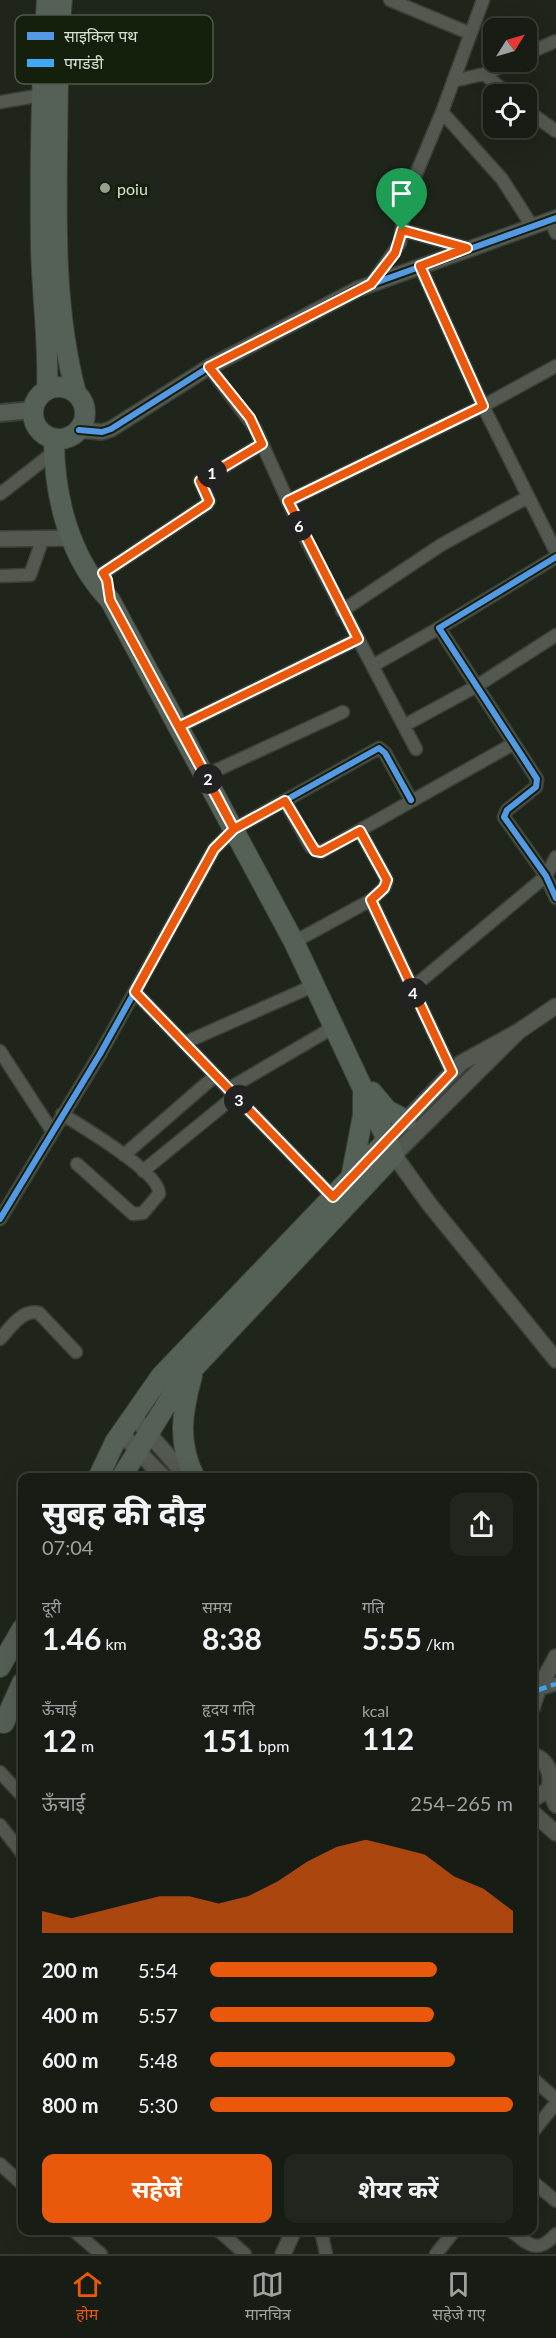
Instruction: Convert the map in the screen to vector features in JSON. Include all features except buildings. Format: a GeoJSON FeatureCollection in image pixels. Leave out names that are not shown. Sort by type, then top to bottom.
{"type":"FeatureCollection","features":[{"type":"Feature","properties":{"kind":"main road"},"geometry":{"type":"LineString","coordinates":[[47,0],[49,15]]}},
{"type":"Feature","properties":{"kind":"main road"},"geometry":{"type":"LineString","coordinates":[[57,15],[62,0]]}},
{"type":"Feature","properties":{"kind":"main road"},"geometry":{"type":"LineString","coordinates":[[47,390],[49,358],[41,249],[49,178],[50,84]]}},
{"type":"Feature","properties":{"kind":"main road"},"geometry":{"type":"LineString","coordinates":[[49,178],[66,358],[76,393],[83,404],[84,420],[63,440],[57,490],[71,538],[97,586],[110,600],[180,726],[294,942],[390,1148]]}},
{"type":"Feature","properties":{"kind":"main road"},"geometry":{"type":"LineString","coordinates":[[63,440],[36,426],[33,411],[41,394],[47,390],[63,387],[76,393]]}},
{"type":"Feature","properties":{"kind":"main road"},"geometry":{"type":"LineString","coordinates":[[0,413],[33,411]]}},
{"type":"Feature","properties":{"kind":"main road"},"geometry":{"type":"LineString","coordinates":[[63,440],[64,469],[70,498],[81,534],[107,580],[110,600]]}},
{"type":"Feature","properties":{"kind":"main road"},"geometry":{"type":"LineString","coordinates":[[354,1069],[387,1110],[406,1120]]}},
{"type":"Feature","properties":{"kind":"main road"},"geometry":{"type":"LineString","coordinates":[[351,1178],[363,1115],[363,1090]]}},
{"type":"Feature","properties":{"kind":"main road"},"geometry":{"type":"LineString","coordinates":[[101,1473],[121,1433],[161,1376],[351,1178],[390,1148]]}},
{"type":"Feature","properties":{"kind":"main road"},"geometry":{"type":"LineString","coordinates":[[124,1473],[136,1449],[179,1384],[390,1148]]}},
{"type":"Feature","properties":{"kind":"main road"},"geometry":{"type":"LineString","coordinates":[[193,1473],[182,1441],[182,1411],[194,1368]]}},
{"type":"Feature","properties":{"kind":"main road"},"geometry":{"type":"LineString","coordinates":[[0,1667],[18,1636]]}},
{"type":"Feature","properties":{"kind":"main road"},"geometry":{"type":"LineString","coordinates":[[1,1721],[18,1690]]}},
{"type":"Feature","properties":{"kind":"street"},"geometry":{"type":"LineString","coordinates":[[390,0],[469,33]]}},
{"type":"Feature","properties":{"kind":"street"},"geometry":{"type":"LineString","coordinates":[[371,284],[395,253],[402,230],[406,198],[442,112],[469,33],[483,0]]}},
{"type":"Feature","properties":{"kind":"street"},"geometry":{"type":"LineString","coordinates":[[537,49],[556,41]]}},
{"type":"Feature","properties":{"kind":"street"},"geometry":{"type":"LineString","coordinates":[[453,81],[489,72]]}},
{"type":"Feature","properties":{"kind":"street"},"geometry":{"type":"LineString","coordinates":[[484,74],[496,84]]}},
{"type":"Feature","properties":{"kind":"street"},"geometry":{"type":"LineString","coordinates":[[0,102],[50,94]]}},
{"type":"Feature","properties":{"kind":"street"},"geometry":{"type":"LineString","coordinates":[[442,112],[502,179],[532,226]]}},
{"type":"Feature","properties":{"kind":"street"},"geometry":{"type":"LineString","coordinates":[[537,118],[556,132]]}},
{"type":"Feature","properties":{"kind":"street"},"geometry":{"type":"LineString","coordinates":[[0,494],[63,440],[111,429],[209,367],[371,284],[532,226],[554,224]]}},
{"type":"Feature","properties":{"kind":"street"},"geometry":{"type":"LineString","coordinates":[[402,230],[467,248]]}},
{"type":"Feature","properties":{"kind":"street"},"geometry":{"type":"LineString","coordinates":[[420,266],[483,406],[556,552]]}},
{"type":"Feature","properties":{"kind":"street"},"geometry":{"type":"LineString","coordinates":[[288,501],[483,406],[556,366]]}},
{"type":"Feature","properties":{"kind":"street"},"geometry":{"type":"LineString","coordinates":[[209,367],[250,418],[342,611],[374,665],[416,749]]}},
{"type":"Feature","properties":{"kind":"street"},"geometry":{"type":"LineString","coordinates":[[103,573],[207,504],[209,501],[200,481],[262,444]]}},
{"type":"Feature","properties":{"kind":"street"},"geometry":{"type":"LineString","coordinates":[[342,611],[441,545],[528,497]]}},
{"type":"Feature","properties":{"kind":"street"},"geometry":{"type":"LineString","coordinates":[[0,576],[30,575],[43,538]]}},
{"type":"Feature","properties":{"kind":"street"},"geometry":{"type":"LineString","coordinates":[[0,539],[71,538]]}},
{"type":"Feature","properties":{"kind":"street"},"geometry":{"type":"LineString","coordinates":[[374,665],[556,557]]}},
{"type":"Feature","properties":{"kind":"street"},"geometry":{"type":"LineString","coordinates":[[439,628],[537,783],[534,790],[507,810],[504,817],[546,876],[556,898]]}},
{"type":"Feature","properties":{"kind":"street"},"geometry":{"type":"LineString","coordinates":[[405,725],[475,687],[556,635]]}},
{"type":"Feature","properties":{"kind":"street"},"geometry":{"type":"LineString","coordinates":[[180,726],[358,639]]}},
{"type":"Feature","properties":{"kind":"street"},"geometry":{"type":"LineString","coordinates":[[206,775],[343,712]]}},
{"type":"Feature","properties":{"kind":"street"},"geometry":{"type":"LineString","coordinates":[[285,801],[315,851],[321,852],[513,744]]}},
{"type":"Feature","properties":{"kind":"street"},"geometry":{"type":"LineString","coordinates":[[0,1219],[135,992],[214,849],[234,829],[379,748],[385,753],[411,800]]}},
{"type":"Feature","properties":{"kind":"street"},"geometry":{"type":"LineString","coordinates":[[294,942],[371,900],[384,888],[387,880],[360,831]]}},
{"type":"Feature","properties":{"kind":"street"},"geometry":{"type":"LineString","coordinates":[[411,989],[546,876],[556,857]]}},
{"type":"Feature","properties":{"kind":"street"},"geometry":{"type":"LineString","coordinates":[[371,900],[452,1072]]}},
{"type":"Feature","properties":{"kind":"street"},"geometry":{"type":"LineString","coordinates":[[184,1043],[315,985]]}},
{"type":"Feature","properties":{"kind":"street"},"geometry":{"type":"LineString","coordinates":[[135,992],[333,1197]]}},
{"type":"Feature","properties":{"kind":"street"},"geometry":{"type":"LineString","coordinates":[[390,1148],[406,1120],[461,1063],[519,1031],[556,1006]]}},
{"type":"Feature","properties":{"kind":"street"},"geometry":{"type":"LineString","coordinates":[[143,1171],[231,1092],[334,1027]]}},
{"type":"Feature","properties":{"kind":"street"},"geometry":{"type":"LineString","coordinates":[[390,1148],[519,1031]]}},
{"type":"Feature","properties":{"kind":"street"},"geometry":{"type":"LineString","coordinates":[[0,1052],[52,1131]]}},
{"type":"Feature","properties":{"kind":"street"},"geometry":{"type":"LineString","coordinates":[[124,1155],[216,1076]]}},
{"type":"Feature","properties":{"kind":"street"},"geometry":{"type":"LineString","coordinates":[[62,1114],[124,1155],[156,1181],[159,1194],[143,1213],[136,1215],[78,1164]]}},
{"type":"Feature","properties":{"kind":"street"},"geometry":{"type":"LineString","coordinates":[[390,1148],[430,1205],[556,1360]]}},
{"type":"Feature","properties":{"kind":"street"},"geometry":{"type":"LineString","coordinates":[[0,1339],[22,1316],[34,1312],[39,1314],[76,1352]]}},
{"type":"Feature","properties":{"kind":"street"},"geometry":{"type":"LineString","coordinates":[[133,1416],[184,1473]]}},
{"type":"Feature","properties":{"kind":"street"},"geometry":{"type":"LineString","coordinates":[[121,1433],[159,1473]]}},
{"type":"Feature","properties":{"kind":"street"},"geometry":{"type":"LineString","coordinates":[[537,1693],[556,1657]]}},
{"type":"Feature","properties":{"kind":"street"},"geometry":{"type":"LineString","coordinates":[[538,1690],[556,1684]]}},
{"type":"Feature","properties":{"kind":"street"},"geometry":{"type":"LineString","coordinates":[[537,1756],[548,1767],[551,1776],[549,1789],[545,1795],[537,1798]]}},
{"type":"Feature","properties":{"kind":"street"},"geometry":{"type":"LineString","coordinates":[[1,1779],[18,1793]]}},
{"type":"Feature","properties":{"kind":"street"},"geometry":{"type":"LineString","coordinates":[[549,1789],[556,1805]]}},
{"type":"Feature","properties":{"kind":"street"},"geometry":{"type":"LineString","coordinates":[[537,1816],[556,1833]]}},
{"type":"Feature","properties":{"kind":"street"},"geometry":{"type":"LineString","coordinates":[[0,1825],[18,1849]]}},
{"type":"Feature","properties":{"kind":"street"},"geometry":{"type":"LineString","coordinates":[[537,2082],[556,2099]]}},
{"type":"Feature","properties":{"kind":"street"},"geometry":{"type":"LineString","coordinates":[[537,2127],[556,2103]]}},
{"type":"Feature","properties":{"kind":"street"},"geometry":{"type":"LineString","coordinates":[[0,2164],[18,2180]]}},
{"type":"Feature","properties":{"kind":"street"},"geometry":{"type":"LineString","coordinates":[[537,2185],[556,2201]]}},
{"type":"Feature","properties":{"kind":"street"},"geometry":{"type":"LineString","coordinates":[[517,2235],[529,2244],[541,2248],[546,2247],[556,2234]]}},
{"type":"Feature","properties":{"kind":"street"},"geometry":{"type":"LineString","coordinates":[[79,2235],[101,2254]]}},
{"type":"Feature","properties":{"kind":"street"},"geometry":{"type":"LineString","coordinates":[[224,2235],[245,2254]]}},
{"type":"Feature","properties":{"kind":"street"},"geometry":{"type":"LineString","coordinates":[[283,2254],[292,2235]]}},
{"type":"Feature","properties":{"kind":"street"},"geometry":{"type":"LineString","coordinates":[[322,2235],[326,2254]]}},
{"type":"Feature","properties":{"kind":"street"},"geometry":{"type":"LineString","coordinates":[[436,2254],[451,2235]]}},
{"type":"Feature","properties":{"kind":"marked path"},"geometry":{"type":"LineString","coordinates":[[538,1690],[556,1684]]}},
{"type":"Feature","properties":{"kind":"cycle path"},"geometry":{"type":"LineString","coordinates":[[79,430],[102,432],[111,429],[209,367],[358,289],[556,218]]}},
{"type":"Feature","properties":{"kind":"cycle path"},"geometry":{"type":"LineString","coordinates":[[556,557],[439,628],[537,779],[536,787],[507,810],[504,817],[546,876],[556,898]]}},
{"type":"Feature","properties":{"kind":"cycle path"},"geometry":{"type":"LineString","coordinates":[[0,1219],[100,1054],[214,849],[234,829],[379,748],[385,753],[411,800]]}},
{"type":"Feature","properties":{"kind":"place","name":"poiu"},"geometry":{"type":"Point","coordinates":[105,188]}},
{"type":"Feature","properties":{"kind":"route"},"geometry":{"type":"LineString","coordinates":[[402,230],[400,243],[395,253],[371,284],[209,367],[250,418],[262,444],[200,481],[209,501],[207,504],[103,573],[107,580],[110,600],[234,829],[214,849],[135,992],[333,1197],[452,1072],[371,900],[384,888],[387,880],[360,831],[321,852],[315,851],[306,840],[285,801],[234,829],[180,726],[358,639],[288,501],[483,406],[420,266],[467,248],[402,230]]}}]}
